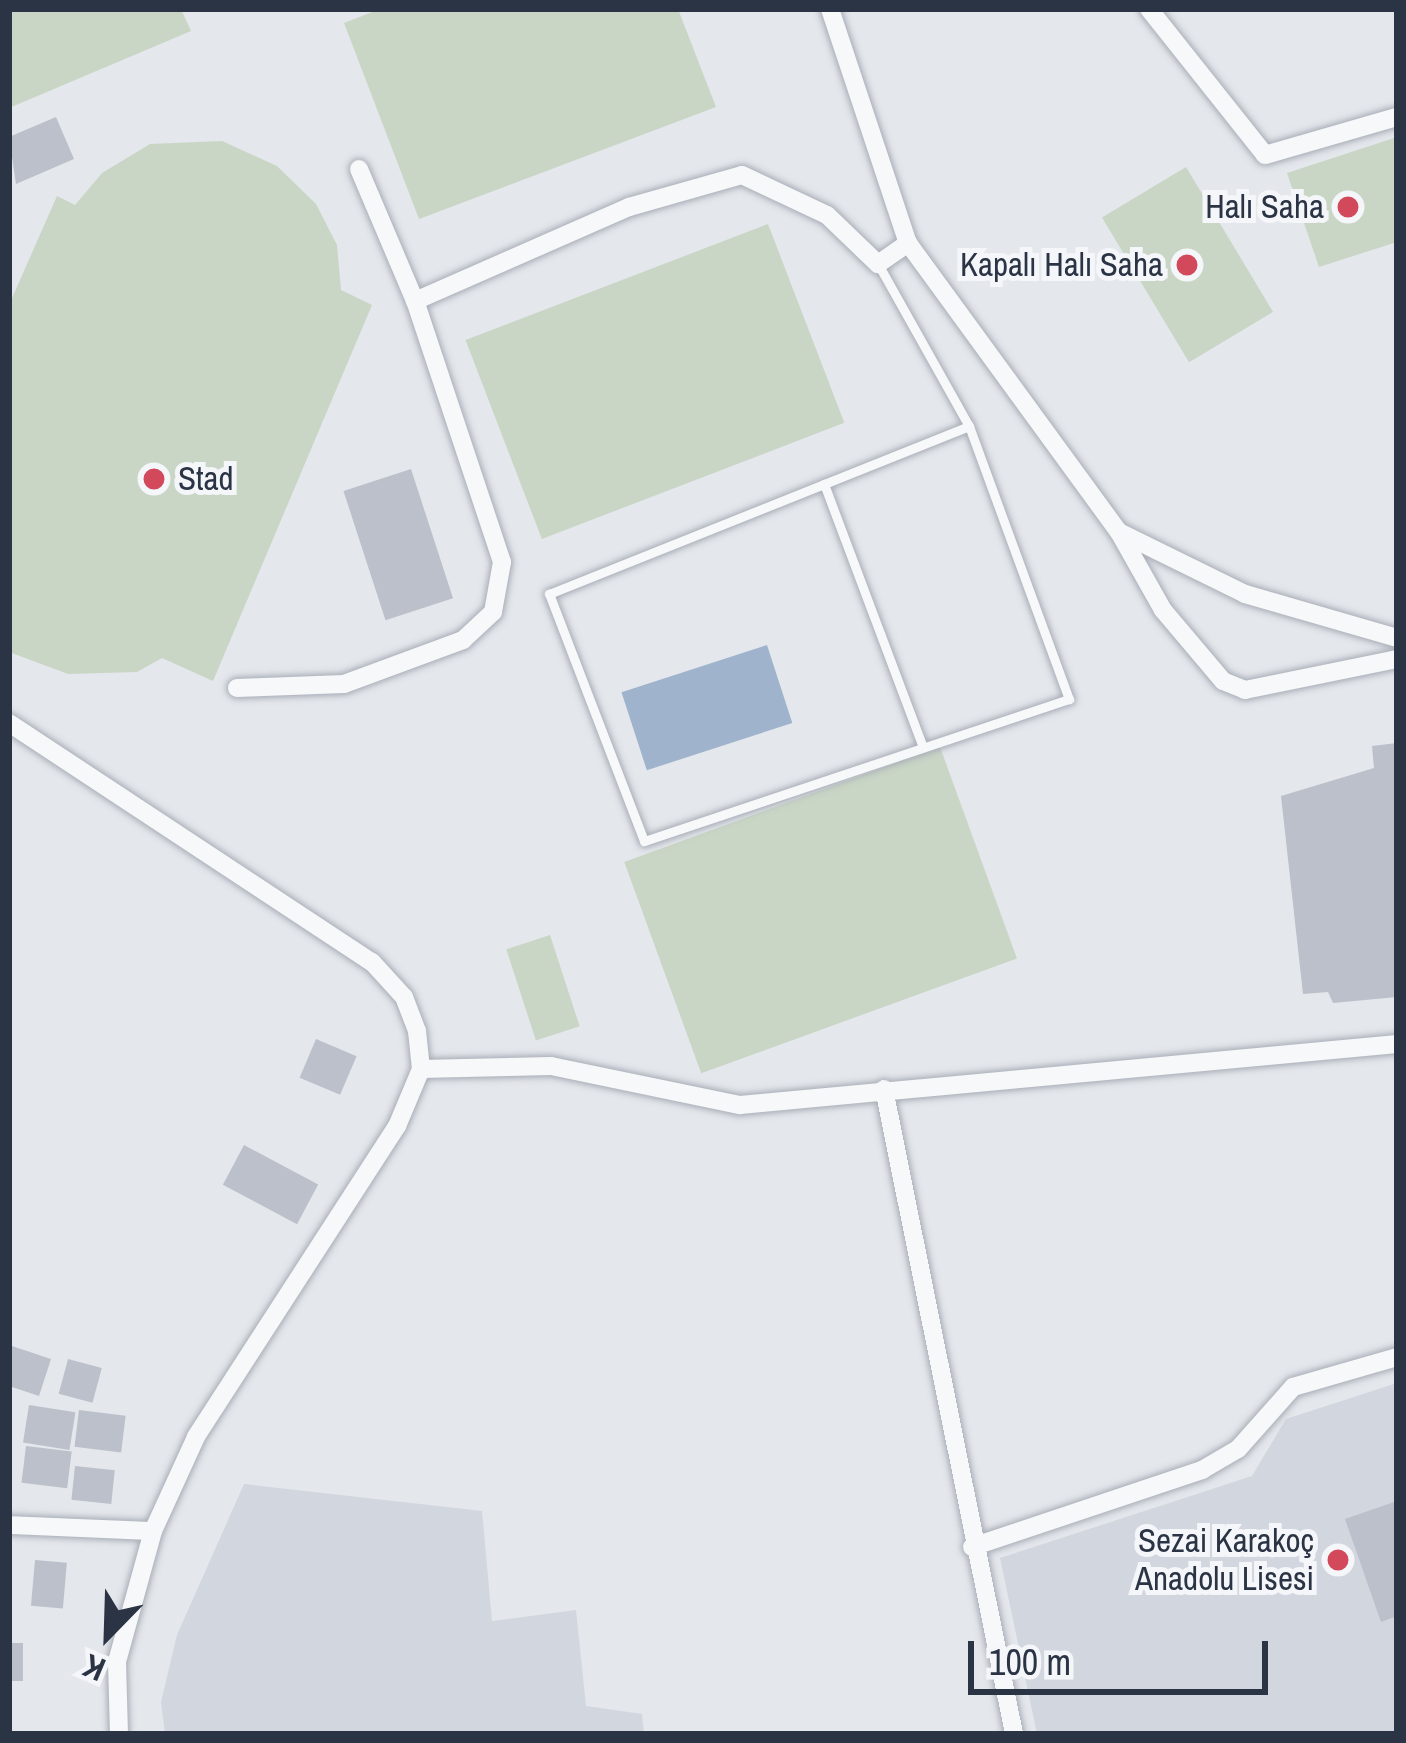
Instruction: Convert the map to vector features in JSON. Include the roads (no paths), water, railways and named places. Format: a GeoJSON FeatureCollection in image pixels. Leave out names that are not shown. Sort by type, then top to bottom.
{"type":"FeatureCollection","features":[{"type":"Feature","properties":{"kind":"street"},"geometry":{"type":"LineString","coordinates":[[830,9],[908,243],[1119,532],[1163,610],[1223,681],[1245,690],[1397,659]]}},
{"type":"Feature","properties":{"kind":"street"},"geometry":{"type":"LineString","coordinates":[[1149,9],[1265,155],[1397,117]]}},
{"type":"Feature","properties":{"kind":"street"},"geometry":{"type":"LineString","coordinates":[[237,688],[344,684],[463,640],[494,612],[502,562],[415,302],[358,170]]}},
{"type":"Feature","properties":{"kind":"street"},"geometry":{"type":"LineString","coordinates":[[415,302],[629,207],[742,175],[827,215],[878,264],[908,243]]}},
{"type":"Feature","properties":{"kind":"street"},"geometry":{"type":"LineString","coordinates":[[1119,532],[1245,594],[1397,638]]}},
{"type":"Feature","properties":{"kind":"street"},"geometry":{"type":"LineString","coordinates":[[9,723],[372,962],[404,998],[421,1069],[398,1126],[196,1437],[153,1531],[117,1662],[118,1734]]}},
{"type":"Feature","properties":{"kind":"street"},"geometry":{"type":"LineString","coordinates":[[421,1069],[551,1066],[740,1105],[884,1088],[1397,1044]]}},
{"type":"Feature","properties":{"kind":"street"},"geometry":{"type":"LineString","coordinates":[[884,1088],[972,1547],[1014,1734]]}},
{"type":"Feature","properties":{"kind":"street"},"geometry":{"type":"LineString","coordinates":[[972,1547],[1202,1470],[1238,1449],[1293,1387],[1397,1357]]}},
{"type":"Feature","properties":{"kind":"street"},"geometry":{"type":"LineString","coordinates":[[9,1525],[153,1531]]}},
{"type":"Feature","properties":{"kind":"lane"},"geometry":{"type":"LineString","coordinates":[[878,264],[968,426],[1069,698],[644,841],[549,594],[968,426]]}},
{"type":"Feature","properties":{"kind":"lane"},"geometry":{"type":"LineString","coordinates":[[824,484],[923,747]]}},
{"type":"Feature","properties":{"kind":"water"},"geometry":{"type":"Polygon","coordinates":[[[767,645],[792,723],[647,770],[621,692],[767,645]]]}},
{"type":"Feature","properties":{"kind":"place","name":"Halı Saha"},"geometry":{"type":"Point","coordinates":[1348,207]}},
{"type":"Feature","properties":{"kind":"place","name":"Kapalı Halı Saha"},"geometry":{"type":"Point","coordinates":[1187,265]}},
{"type":"Feature","properties":{"kind":"place","name":"Stad"},"geometry":{"type":"Point","coordinates":[154,479]}},
{"type":"Feature","properties":{"kind":"place","name":"Sezai Karakoç Anadolu Lisesi"},"geometry":{"type":"Point","coordinates":[1338,1560]}}]}
